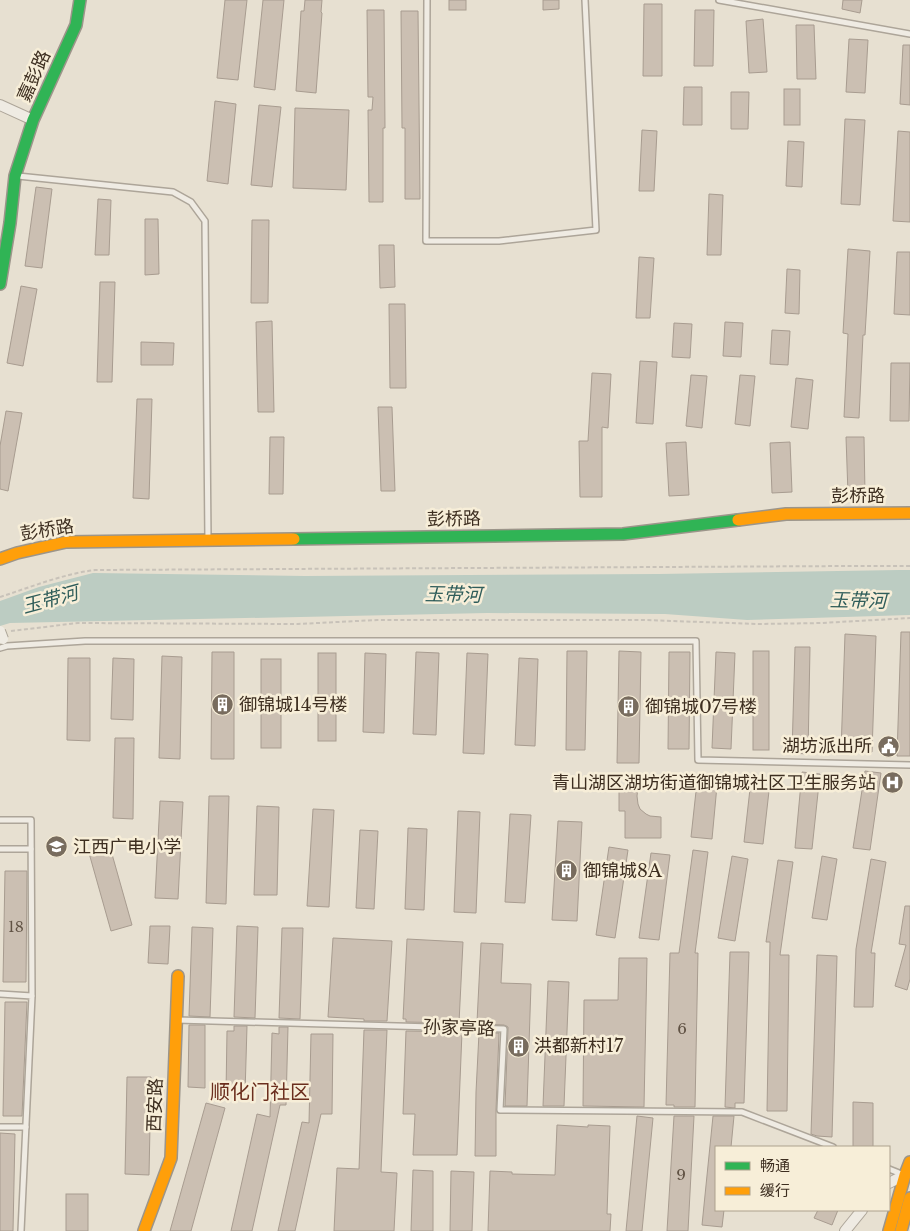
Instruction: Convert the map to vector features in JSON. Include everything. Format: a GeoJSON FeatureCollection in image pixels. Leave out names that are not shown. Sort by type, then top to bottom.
{"type":"FeatureCollection","features":[{"type":"Feature","properties":{"kind":"street","name":"嘉彭路"},"geometry":{"type":"LineString","coordinates":[[0,284],[10,223],[15,176],[33,120],[76,25],[80,0]]}},
{"type":"Feature","properties":{"kind":"street"},"geometry":{"type":"LineString","coordinates":[[0,105],[33,120]]}},
{"type":"Feature","properties":{"kind":"street","name":"彭桥路"},"geometry":{"type":"LineString","coordinates":[[0,559],[17,553],[66,542],[623,534],[786,514],[910,513]]}},
{"type":"Feature","properties":{"kind":"street","name":"西安路"},"geometry":{"type":"LineString","coordinates":[[144,1231],[171,1158],[178,976]]}},
{"type":"Feature","properties":{"kind":"street"},"geometry":{"type":"LineString","coordinates":[[890,1231],[910,1162]]}},
{"type":"Feature","properties":{"kind":"street"},"geometry":{"type":"LineString","coordinates":[[890,1182],[905,1175]]}},
{"type":"Feature","properties":{"kind":"street"},"geometry":{"type":"LineString","coordinates":[[901,1231],[910,1198]]}},
{"type":"Feature","properties":{"kind":"street"},"geometry":{"type":"LineString","coordinates":[[845,1231],[861,1211]]}},
{"type":"Feature","properties":{"kind":"lane"},"geometry":{"type":"LineString","coordinates":[[427,0],[426,240],[499,241],[596,230],[584,0]]}},
{"type":"Feature","properties":{"kind":"lane"},"geometry":{"type":"LineString","coordinates":[[719,0],[910,34]]}},
{"type":"Feature","properties":{"kind":"lane"},"geometry":{"type":"LineString","coordinates":[[15,176],[173,192],[191,202],[205,221],[208,540]]}},
{"type":"Feature","properties":{"kind":"lane"},"geometry":{"type":"LineString","coordinates":[[4,639],[85,641],[696,641],[698,760],[910,765]]}},
{"type":"Feature","properties":{"kind":"lane"},"geometry":{"type":"LineString","coordinates":[[0,820],[31,820],[32,996],[21,1231]]}},
{"type":"Feature","properties":{"kind":"lane"},"geometry":{"type":"LineString","coordinates":[[0,849],[31,849]]}},
{"type":"Feature","properties":{"kind":"lane"},"geometry":{"type":"LineString","coordinates":[[0,994],[32,996]]}},
{"type":"Feature","properties":{"kind":"lane","name":"孙家亭路"},"geometry":{"type":"LineString","coordinates":[[176,1020],[504,1029],[500,1110],[742,1112],[830,1146]]}},
{"type":"Feature","properties":{"kind":"lane"},"geometry":{"type":"LineString","coordinates":[[0,1126],[26,1127]]}},
{"type":"Feature","properties":{"kind":"lane"},"geometry":{"type":"LineString","coordinates":[[890,1169],[905,1175]]}},
{"type":"Feature","properties":{"kind":"path"},"geometry":{"type":"LineString","coordinates":[[0,597],[82,571],[95,570],[910,566]]}},
{"type":"Feature","properties":{"kind":"path"},"geometry":{"type":"LineString","coordinates":[[4,639],[78,622],[298,624],[377,620],[644,620],[758,624],[822,623],[910,618]]}},
{"type":"Feature","properties":{"kind":"water","name":"玉带河"},"geometry":{"type":"Polygon","coordinates":[[[910,570],[910,615],[747,620],[665,614],[487,613],[10,623],[0,626],[0,601],[39,587],[93,573],[305,576],[659,574],[910,570]]]}},
{"type":"Feature","properties":{"kind":"building"},"geometry":{"type":"Polygon","coordinates":[[[225,0],[247,0],[238,80],[217,78],[225,0]]]}},
{"type":"Feature","properties":{"kind":"building"},"geometry":{"type":"Polygon","coordinates":[[[263,0],[284,0],[275,90],[254,87],[263,0]]]}},
{"type":"Feature","properties":{"kind":"building"},"geometry":{"type":"Polygon","coordinates":[[[305,0],[322,0],[316,93],[296,91],[301,11],[304,11],[305,0]]]}},
{"type":"Feature","properties":{"kind":"building"},"geometry":{"type":"Polygon","coordinates":[[[449,0],[466,0],[466,10],[449,10],[449,0]]]}},
{"type":"Feature","properties":{"kind":"building"},"geometry":{"type":"Polygon","coordinates":[[[543,0],[559,0],[559,9],[543,10],[543,0]]]}},
{"type":"Feature","properties":{"kind":"building"},"geometry":{"type":"Polygon","coordinates":[[[843,0],[862,0],[860,13],[842,9],[843,0]]]}},
{"type":"Feature","properties":{"kind":"building"},"geometry":{"type":"Polygon","coordinates":[[[644,4],[662,4],[662,76],[643,76],[644,4]]]}},
{"type":"Feature","properties":{"kind":"building"},"geometry":{"type":"Polygon","coordinates":[[[367,10],[384,10],[385,128],[383,128],[383,202],[369,202],[368,110],[372,110],[373,97],[368,97],[367,10]]]}},
{"type":"Feature","properties":{"kind":"building"},"geometry":{"type":"Polygon","coordinates":[[[695,10],[714,10],[713,66],[694,66],[695,10]]]}},
{"type":"Feature","properties":{"kind":"building"},"geometry":{"type":"Polygon","coordinates":[[[401,11],[418,11],[420,199],[405,199],[405,128],[402,128],[401,11]]]}},
{"type":"Feature","properties":{"kind":"building"},"geometry":{"type":"Polygon","coordinates":[[[763,19],[767,72],[749,73],[746,21],[763,19]]]}},
{"type":"Feature","properties":{"kind":"building"},"geometry":{"type":"Polygon","coordinates":[[[796,25],[814,25],[816,79],[797,79],[796,25]]]}},
{"type":"Feature","properties":{"kind":"building"},"geometry":{"type":"Polygon","coordinates":[[[849,39],[868,40],[865,93],[846,92],[849,39]]]}},
{"type":"Feature","properties":{"kind":"building"},"geometry":{"type":"Polygon","coordinates":[[[903,45],[910,45],[910,105],[900,104],[903,45]]]}},
{"type":"Feature","properties":{"kind":"building"},"geometry":{"type":"Polygon","coordinates":[[[684,87],[702,87],[702,125],[683,125],[684,87]]]}},
{"type":"Feature","properties":{"kind":"building"},"geometry":{"type":"Polygon","coordinates":[[[784,89],[800,89],[800,125],[784,125],[784,89]]]}},
{"type":"Feature","properties":{"kind":"building"},"geometry":{"type":"Polygon","coordinates":[[[731,92],[749,92],[748,129],[731,129],[731,92]]]}},
{"type":"Feature","properties":{"kind":"building"},"geometry":{"type":"Polygon","coordinates":[[[215,101],[236,104],[228,184],[207,181],[215,101]]]}},
{"type":"Feature","properties":{"kind":"building"},"geometry":{"type":"Polygon","coordinates":[[[259,105],[281,107],[272,187],[251,185],[259,105]]]}},
{"type":"Feature","properties":{"kind":"building"},"geometry":{"type":"Polygon","coordinates":[[[295,108],[349,110],[346,190],[293,188],[295,108]]]}},
{"type":"Feature","properties":{"kind":"building"},"geometry":{"type":"Polygon","coordinates":[[[845,119],[865,120],[860,205],[841,204],[845,119]]]}},
{"type":"Feature","properties":{"kind":"building"},"geometry":{"type":"Polygon","coordinates":[[[642,130],[657,131],[654,191],[639,191],[642,130]]]}},
{"type":"Feature","properties":{"kind":"building"},"geometry":{"type":"Polygon","coordinates":[[[898,131],[910,132],[910,222],[893,221],[898,131]]]}},
{"type":"Feature","properties":{"kind":"building"},"geometry":{"type":"Polygon","coordinates":[[[788,141],[804,142],[802,187],[786,186],[788,141]]]}},
{"type":"Feature","properties":{"kind":"building"},"geometry":{"type":"Polygon","coordinates":[[[36,187],[52,189],[42,268],[25,266],[36,187]]]}},
{"type":"Feature","properties":{"kind":"building"},"geometry":{"type":"Polygon","coordinates":[[[709,194],[723,195],[721,255],[707,255],[709,194]]]}},
{"type":"Feature","properties":{"kind":"building"},"geometry":{"type":"Polygon","coordinates":[[[98,199],[111,200],[109,255],[95,255],[98,199]]]}},
{"type":"Feature","properties":{"kind":"building"},"geometry":{"type":"Polygon","coordinates":[[[145,219],[158,219],[159,274],[145,275],[145,219]]]}},
{"type":"Feature","properties":{"kind":"building"},"geometry":{"type":"Polygon","coordinates":[[[252,220],[269,220],[268,303],[251,303],[252,220]]]}},
{"type":"Feature","properties":{"kind":"building"},"geometry":{"type":"Polygon","coordinates":[[[379,245],[394,245],[395,287],[380,288],[379,245]]]}},
{"type":"Feature","properties":{"kind":"building"},"geometry":{"type":"Polygon","coordinates":[[[848,249],[870,251],[859,418],[844,417],[848,334],[843,333],[848,249]]]}},
{"type":"Feature","properties":{"kind":"building"},"geometry":{"type":"Polygon","coordinates":[[[897,252],[910,252],[910,315],[894,314],[897,252]]]}},
{"type":"Feature","properties":{"kind":"building"},"geometry":{"type":"Polygon","coordinates":[[[639,257],[654,258],[650,318],[636,318],[639,257]]]}},
{"type":"Feature","properties":{"kind":"building"},"geometry":{"type":"Polygon","coordinates":[[[787,269],[800,270],[799,314],[785,313],[787,269]]]}},
{"type":"Feature","properties":{"kind":"building"},"geometry":{"type":"Polygon","coordinates":[[[100,282],[115,282],[112,382],[97,382],[100,282]]]}},
{"type":"Feature","properties":{"kind":"building"},"geometry":{"type":"Polygon","coordinates":[[[21,286],[37,289],[23,366],[7,363],[21,286]]]}},
{"type":"Feature","properties":{"kind":"building"},"geometry":{"type":"Polygon","coordinates":[[[389,304],[405,304],[406,388],[390,388],[389,304]]]}},
{"type":"Feature","properties":{"kind":"building"},"geometry":{"type":"Polygon","coordinates":[[[272,321],[274,412],[258,412],[256,322],[272,321]]]}},
{"type":"Feature","properties":{"kind":"building"},"geometry":{"type":"Polygon","coordinates":[[[725,322],[743,323],[741,357],[723,356],[725,322]]]}},
{"type":"Feature","properties":{"kind":"building"},"geometry":{"type":"Polygon","coordinates":[[[674,323],[692,324],[690,358],[672,357],[674,323]]]}},
{"type":"Feature","properties":{"kind":"building"},"geometry":{"type":"Polygon","coordinates":[[[772,330],[790,331],[788,365],[770,364],[772,330]]]}},
{"type":"Feature","properties":{"kind":"building"},"geometry":{"type":"Polygon","coordinates":[[[141,342],[174,343],[173,365],[141,365],[141,342]]]}},
{"type":"Feature","properties":{"kind":"building"},"geometry":{"type":"Polygon","coordinates":[[[640,361],[657,362],[653,424],[636,423],[640,361]]]}},
{"type":"Feature","properties":{"kind":"building"},"geometry":{"type":"Polygon","coordinates":[[[891,363],[910,363],[909,421],[890,421],[891,363]]]}},
{"type":"Feature","properties":{"kind":"building"},"geometry":{"type":"Polygon","coordinates":[[[592,373],[611,374],[608,428],[602,427],[602,497],[580,497],[579,441],[588,441],[592,373]]]}},
{"type":"Feature","properties":{"kind":"building"},"geometry":{"type":"Polygon","coordinates":[[[691,375],[707,376],[702,428],[686,426],[691,375]]]}},
{"type":"Feature","properties":{"kind":"building"},"geometry":{"type":"Polygon","coordinates":[[[740,375],[755,376],[750,426],[735,424],[740,375]]]}},
{"type":"Feature","properties":{"kind":"building"},"geometry":{"type":"Polygon","coordinates":[[[796,378],[813,380],[808,429],[791,427],[796,378]]]}},
{"type":"Feature","properties":{"kind":"building"},"geometry":{"type":"Polygon","coordinates":[[[137,399],[152,399],[149,499],[133,498],[137,399]]]}},
{"type":"Feature","properties":{"kind":"building"},"geometry":{"type":"Polygon","coordinates":[[[378,407],[392,407],[395,491],[381,491],[378,407]]]}},
{"type":"Feature","properties":{"kind":"building"},"geometry":{"type":"Polygon","coordinates":[[[6,411],[22,413],[8,491],[0,489],[0,446],[6,411]]]}},
{"type":"Feature","properties":{"kind":"building"},"geometry":{"type":"Polygon","coordinates":[[[270,437],[284,437],[283,494],[269,494],[270,437]]]}},
{"type":"Feature","properties":{"kind":"building"},"geometry":{"type":"Polygon","coordinates":[[[846,437],[864,437],[865,494],[848,494],[846,437]]]}},
{"type":"Feature","properties":{"kind":"building"},"geometry":{"type":"Polygon","coordinates":[[[686,442],[689,495],[669,496],[666,443],[686,442]]]}},
{"type":"Feature","properties":{"kind":"building"},"geometry":{"type":"Polygon","coordinates":[[[790,442],[792,492],[772,493],[770,443],[790,442]]]}},
{"type":"Feature","properties":{"kind":"building"},"geometry":{"type":"Polygon","coordinates":[[[901,632],[910,632],[910,756],[897,756],[901,632]]]}},
{"type":"Feature","properties":{"kind":"building"},"geometry":{"type":"Polygon","coordinates":[[[845,634],[876,636],[872,752],[841,751],[845,634]]]}},
{"type":"Feature","properties":{"kind":"building"},"geometry":{"type":"Polygon","coordinates":[[[795,647],[810,647],[808,754],[792,753],[795,647]]]}},
{"type":"Feature","properties":{"kind":"building"},"geometry":{"type":"Polygon","coordinates":[[[567,651],[587,651],[585,750],[566,750],[567,651]]]}},
{"type":"Feature","properties":{"kind":"building","name":"御锦城07号楼"},"geometry":{"type":"Polygon","coordinates":[[[619,651],[641,652],[639,763],[617,763],[619,651]]]}},
{"type":"Feature","properties":{"kind":"building"},"geometry":{"type":"Polygon","coordinates":[[[753,651],[769,651],[769,750],[753,750],[753,651]]]}},
{"type":"Feature","properties":{"kind":"building","name":"御锦城14号楼"},"geometry":{"type":"Polygon","coordinates":[[[212,652],[234,652],[234,759],[211,759],[212,652]]]}},
{"type":"Feature","properties":{"kind":"building"},"geometry":{"type":"Polygon","coordinates":[[[416,652],[439,653],[436,735],[413,734],[416,652]]]}},
{"type":"Feature","properties":{"kind":"building"},"geometry":{"type":"Polygon","coordinates":[[[669,652],[690,652],[689,749],[668,749],[669,652]]]}},
{"type":"Feature","properties":{"kind":"building"},"geometry":{"type":"Polygon","coordinates":[[[716,652],[735,653],[731,749],[712,748],[716,652]]]}},
{"type":"Feature","properties":{"kind":"building"},"geometry":{"type":"Polygon","coordinates":[[[318,653],[336,653],[336,741],[318,741],[318,653]]]}},
{"type":"Feature","properties":{"kind":"building"},"geometry":{"type":"Polygon","coordinates":[[[365,653],[386,654],[384,733],[363,732],[365,653]]]}},
{"type":"Feature","properties":{"kind":"building"},"geometry":{"type":"Polygon","coordinates":[[[467,653],[488,654],[484,754],[463,753],[467,653]]]}},
{"type":"Feature","properties":{"kind":"building"},"geometry":{"type":"Polygon","coordinates":[[[162,656],[182,657],[180,759],[159,758],[162,656]]]}},
{"type":"Feature","properties":{"kind":"building"},"geometry":{"type":"Polygon","coordinates":[[[68,658],[90,658],[90,741],[67,740],[68,658]]]}},
{"type":"Feature","properties":{"kind":"building"},"geometry":{"type":"Polygon","coordinates":[[[113,658],[134,659],[133,720],[111,719],[113,658]]]}},
{"type":"Feature","properties":{"kind":"building"},"geometry":{"type":"Polygon","coordinates":[[[519,658],[538,659],[535,746],[515,745],[519,658]]]}},
{"type":"Feature","properties":{"kind":"building"},"geometry":{"type":"Polygon","coordinates":[[[261,659],[281,659],[281,748],[261,748],[261,659]]]}},
{"type":"Feature","properties":{"kind":"building"},"geometry":{"type":"Polygon","coordinates":[[[115,738],[134,738],[133,819],[113,818],[115,738]]]}},
{"type":"Feature","properties":{"kind":"building"},"geometry":{"type":"Polygon","coordinates":[[[865,771],[881,773],[870,850],[853,848],[865,771]]]}},
{"type":"Feature","properties":{"kind":"building"},"geometry":{"type":"Polygon","coordinates":[[[802,772],[820,774],[812,849],[795,848],[802,772]]]}},
{"type":"Feature","properties":{"kind":"building"},"geometry":{"type":"Polygon","coordinates":[[[698,773],[718,775],[712,839],[691,837],[698,773]]]}},
{"type":"Feature","properties":{"kind":"building"},"geometry":{"type":"Polygon","coordinates":[[[619,787],[638,787],[637,796],[640,809],[650,816],[661,817],[661,838],[625,838],[625,811],[619,811],[619,787]]]}},
{"type":"Feature","properties":{"kind":"building"},"geometry":{"type":"Polygon","coordinates":[[[750,789],[769,791],[763,844],[744,842],[750,789]]]}},
{"type":"Feature","properties":{"kind":"building"},"geometry":{"type":"Polygon","coordinates":[[[209,796],[229,796],[226,904],[206,903],[209,796]]]}},
{"type":"Feature","properties":{"kind":"building"},"geometry":{"type":"Polygon","coordinates":[[[160,801],[183,802],[178,899],[155,898],[160,801]]]}},
{"type":"Feature","properties":{"kind":"building"},"geometry":{"type":"Polygon","coordinates":[[[257,806],[279,807],[277,895],[254,895],[257,806]]]}},
{"type":"Feature","properties":{"kind":"building"},"geometry":{"type":"Polygon","coordinates":[[[313,809],[334,810],[329,907],[307,906],[313,809]]]}},
{"type":"Feature","properties":{"kind":"building"},"geometry":{"type":"Polygon","coordinates":[[[458,811],[480,812],[476,913],[454,912],[458,811]]]}},
{"type":"Feature","properties":{"kind":"building"},"geometry":{"type":"Polygon","coordinates":[[[510,814],[531,815],[525,903],[505,902],[510,814]]]}},
{"type":"Feature","properties":{"kind":"building","name":"御锦城8A"},"geometry":{"type":"Polygon","coordinates":[[[558,821],[582,822],[577,921],[552,920],[558,821]]]}},
{"type":"Feature","properties":{"kind":"building"},"geometry":{"type":"Polygon","coordinates":[[[408,828],[427,829],[424,910],[405,909],[408,828]]]}},
{"type":"Feature","properties":{"kind":"building"},"geometry":{"type":"Polygon","coordinates":[[[360,830],[378,831],[374,909],[356,908],[360,830]]]}},
{"type":"Feature","properties":{"kind":"building"},"geometry":{"type":"Polygon","coordinates":[[[110,847],[132,925],[111,931],[89,853],[110,847]]]}},
{"type":"Feature","properties":{"kind":"building"},"geometry":{"type":"Polygon","coordinates":[[[609,847],[628,850],[615,938],[596,935],[609,847]]]}},
{"type":"Feature","properties":{"kind":"building"},"geometry":{"type":"Polygon","coordinates":[[[693,850],[708,852],[695,953],[698,953],[695,1107],[674,1107],[674,1105],[666,1105],[670,953],[679,953],[693,850]]]}},
{"type":"Feature","properties":{"kind":"building"},"geometry":{"type":"Polygon","coordinates":[[[651,853],[670,855],[659,940],[639,938],[651,853]]]}},
{"type":"Feature","properties":{"kind":"building"},"geometry":{"type":"Polygon","coordinates":[[[732,856],[748,859],[735,941],[718,938],[732,856]]]}},
{"type":"Feature","properties":{"kind":"building"},"geometry":{"type":"Polygon","coordinates":[[[822,856],[837,859],[827,920],[812,918],[822,856]]]}},
{"type":"Feature","properties":{"kind":"building"},"geometry":{"type":"Polygon","coordinates":[[[871,859],[886,862],[871,953],[875,953],[873,1007],[854,1007],[856,949],[871,859]]]}},
{"type":"Feature","properties":{"kind":"building"},"geometry":{"type":"Polygon","coordinates":[[[778,860],[793,862],[780,955],[789,955],[787,1111],[767,1111],[770,942],[766,942],[778,860]]]}},
{"type":"Feature","properties":{"kind":"building"},"geometry":{"type":"Polygon","coordinates":[[[5,871],[27,871],[26,982],[3,982],[5,871]]]}},
{"type":"Feature","properties":{"kind":"building"},"geometry":{"type":"Polygon","coordinates":[[[905,906],[910,906],[910,979],[907,990],[895,986],[906,945],[899,944],[905,906]]]}},
{"type":"Feature","properties":{"kind":"building"},"geometry":{"type":"Polygon","coordinates":[[[150,926],[170,926],[168,964],[148,963],[150,926]]]}},
{"type":"Feature","properties":{"kind":"building"},"geometry":{"type":"Polygon","coordinates":[[[237,926],[258,927],[255,1018],[234,1017],[237,926]]]}},
{"type":"Feature","properties":{"kind":"building"},"geometry":{"type":"Polygon","coordinates":[[[192,927],[213,928],[210,1017],[189,1016],[192,927]]]}},
{"type":"Feature","properties":{"kind":"building"},"geometry":{"type":"Polygon","coordinates":[[[282,928],[303,928],[300,1019],[279,1018],[282,928]]]}},
{"type":"Feature","properties":{"kind":"building"},"geometry":{"type":"Polygon","coordinates":[[[333,938],[392,941],[387,1021],[364,1021],[364,1019],[328,1017],[333,938]]]}},
{"type":"Feature","properties":{"kind":"building"},"geometry":{"type":"Polygon","coordinates":[[[407,939],[463,942],[459,1023],[406,1022],[406,1019],[403,1019],[407,939]]]}},
{"type":"Feature","properties":{"kind":"building"},"geometry":{"type":"Polygon","coordinates":[[[481,943],[503,944],[501,983],[531,984],[527,1106],[505,1106],[508,1027],[504,1025],[479,1024],[477,1022],[481,943]]]}},
{"type":"Feature","properties":{"kind":"building"},"geometry":{"type":"Polygon","coordinates":[[[730,952],[749,952],[744,1103],[735,1103],[735,1108],[725,1107],[730,952]]]}},
{"type":"Feature","properties":{"kind":"building"},"geometry":{"type":"Polygon","coordinates":[[[817,955],[837,956],[832,1137],[811,1134],[817,955]]]}},
{"type":"Feature","properties":{"kind":"building"},"geometry":{"type":"Polygon","coordinates":[[[619,958],[647,958],[644,1107],[583,1106],[584,1000],[618,1000],[619,958]]]}},
{"type":"Feature","properties":{"kind":"building"},"geometry":{"type":"Polygon","coordinates":[[[548,981],[569,982],[564,1106],[543,1106],[548,981]]]}},
{"type":"Feature","properties":{"kind":"building"},"geometry":{"type":"Polygon","coordinates":[[[5,1002],[27,1002],[22,1116],[3,1116],[5,1002]]]}},
{"type":"Feature","properties":{"kind":"building"},"geometry":{"type":"Polygon","coordinates":[[[189,1025],[205,1025],[205,1088],[188,1087],[189,1025]]]}},
{"type":"Feature","properties":{"kind":"building"},"geometry":{"type":"Polygon","coordinates":[[[234,1026],[247,1026],[245,1094],[226,1093],[227,1031],[234,1031],[234,1026]]]}},
{"type":"Feature","properties":{"kind":"building"},"geometry":{"type":"Polygon","coordinates":[[[279,1027],[288,1027],[286,1105],[280,1105],[252,1231],[231,1231],[257,1114],[270,1117],[272,1033],[279,1034],[279,1027]]]}},
{"type":"Feature","properties":{"kind":"building"},"geometry":{"type":"Polygon","coordinates":[[[364,1030],[387,1030],[381,1172],[397,1173],[394,1231],[334,1231],[337,1168],[359,1169],[364,1030]]]}},
{"type":"Feature","properties":{"kind":"building"},"geometry":{"type":"Polygon","coordinates":[[[406,1031],[462,1032],[457,1155],[413,1155],[415,1114],[403,1114],[406,1031]]]}},
{"type":"Feature","properties":{"kind":"building"},"geometry":{"type":"Polygon","coordinates":[[[479,1033],[499,1033],[496,1156],[475,1156],[479,1033]]]}},
{"type":"Feature","properties":{"kind":"building"},"geometry":{"type":"Polygon","coordinates":[[[311,1034],[333,1034],[332,1114],[321,1114],[295,1231],[278,1231],[302,1122],[309,1123],[311,1034]]]}},
{"type":"Feature","properties":{"kind":"building"},"geometry":{"type":"Polygon","coordinates":[[[127,1077],[151,1077],[149,1175],[125,1174],[127,1077]]]}},
{"type":"Feature","properties":{"kind":"building"},"geometry":{"type":"Polygon","coordinates":[[[853,1102],[873,1103],[873,1146],[853,1146],[853,1102]]]}},
{"type":"Feature","properties":{"kind":"building"},"geometry":{"type":"Polygon","coordinates":[[[206,1103],[225,1108],[191,1231],[170,1231],[206,1103]]]}},
{"type":"Feature","properties":{"kind":"building"},"geometry":{"type":"Polygon","coordinates":[[[637,1116],[653,1118],[642,1231],[626,1231],[637,1116]]]}},
{"type":"Feature","properties":{"kind":"building"},"geometry":{"type":"Polygon","coordinates":[[[674,1116],[694,1116],[688,1231],[667,1231],[674,1116]]]}},
{"type":"Feature","properties":{"kind":"building"},"geometry":{"type":"Polygon","coordinates":[[[713,1116],[734,1116],[731,1146],[715,1146],[715,1211],[724,1211],[722,1227],[702,1225],[713,1116]]]}},
{"type":"Feature","properties":{"kind":"building"},"geometry":{"type":"Polygon","coordinates":[[[557,1125],[610,1126],[607,1214],[611,1214],[610,1231],[488,1231],[490,1171],[512,1172],[512,1174],[555,1175],[557,1125]]]}},
{"type":"Feature","properties":{"kind":"building"},"geometry":{"type":"Polygon","coordinates":[[[0,1133],[15,1134],[13,1231],[0,1231],[0,1133]]]}},
{"type":"Feature","properties":{"kind":"building"},"geometry":{"type":"Polygon","coordinates":[[[413,1170],[433,1171],[433,1231],[411,1231],[413,1170]]]}},
{"type":"Feature","properties":{"kind":"building"},"geometry":{"type":"Polygon","coordinates":[[[451,1171],[474,1172],[472,1231],[450,1231],[451,1171]]]}},
{"type":"Feature","properties":{"kind":"building"},"geometry":{"type":"Polygon","coordinates":[[[66,1194],[88,1194],[88,1231],[66,1231],[66,1194]]]}},
{"type":"Feature","properties":{"kind":"building"},"geometry":{"type":"Polygon","coordinates":[[[818,1211],[838,1211],[832,1225],[814,1218],[818,1211]]]}},
{"type":"Feature","properties":{"kind":"traffic: fast"},"geometry":{"type":"LineString","coordinates":[[0,284],[10,223],[15,176],[33,120],[76,25],[80,0]]}},
{"type":"Feature","properties":{"kind":"traffic: fast"},"geometry":{"type":"LineString","coordinates":[[294,539],[623,534],[738,520]]}},
{"type":"Feature","properties":{"kind":"traffic: slow"},"geometry":{"type":"LineString","coordinates":[[738,520],[786,514],[910,513]]}},
{"type":"Feature","properties":{"kind":"traffic: slow"},"geometry":{"type":"LineString","coordinates":[[0,559],[17,553],[66,542],[294,539]]}},
{"type":"Feature","properties":{"kind":"traffic: slow"},"geometry":{"type":"LineString","coordinates":[[144,1231],[171,1158],[178,976]]}},
{"type":"Feature","properties":{"kind":"traffic: slow"},"geometry":{"type":"LineString","coordinates":[[889,1231],[910,1162]]}},
{"type":"Feature","properties":{"kind":"traffic: slow"},"geometry":{"type":"LineString","coordinates":[[901,1231],[910,1198]]}},
{"type":"Feature","properties":{"kind":"place","name":"御锦城14号楼"},"geometry":{"type":"Point","coordinates":[223,705]}},
{"type":"Feature","properties":{"kind":"place","name":"御锦城07号楼"},"geometry":{"type":"Point","coordinates":[629,707]}},
{"type":"Feature","properties":{"kind":"place","name":"湖坊派出所"},"geometry":{"type":"Point","coordinates":[888,746]}},
{"type":"Feature","properties":{"kind":"place","name":"青山湖区湖坊街道御锦城社区卫生服务站"},"geometry":{"type":"Point","coordinates":[892,783]}},
{"type":"Feature","properties":{"kind":"place","name":"江西广电小学"},"geometry":{"type":"Point","coordinates":[57,847]}},
{"type":"Feature","properties":{"kind":"place","name":"御锦城8A"},"geometry":{"type":"Point","coordinates":[567,871]}},
{"type":"Feature","properties":{"kind":"place","name":"洪都新村17"},"geometry":{"type":"Point","coordinates":[518,1046]}},
{"type":"Feature","properties":{"kind":"district","name":"顺化门社区"},"geometry":{"type":"Point","coordinates":[260,1092]}}]}
